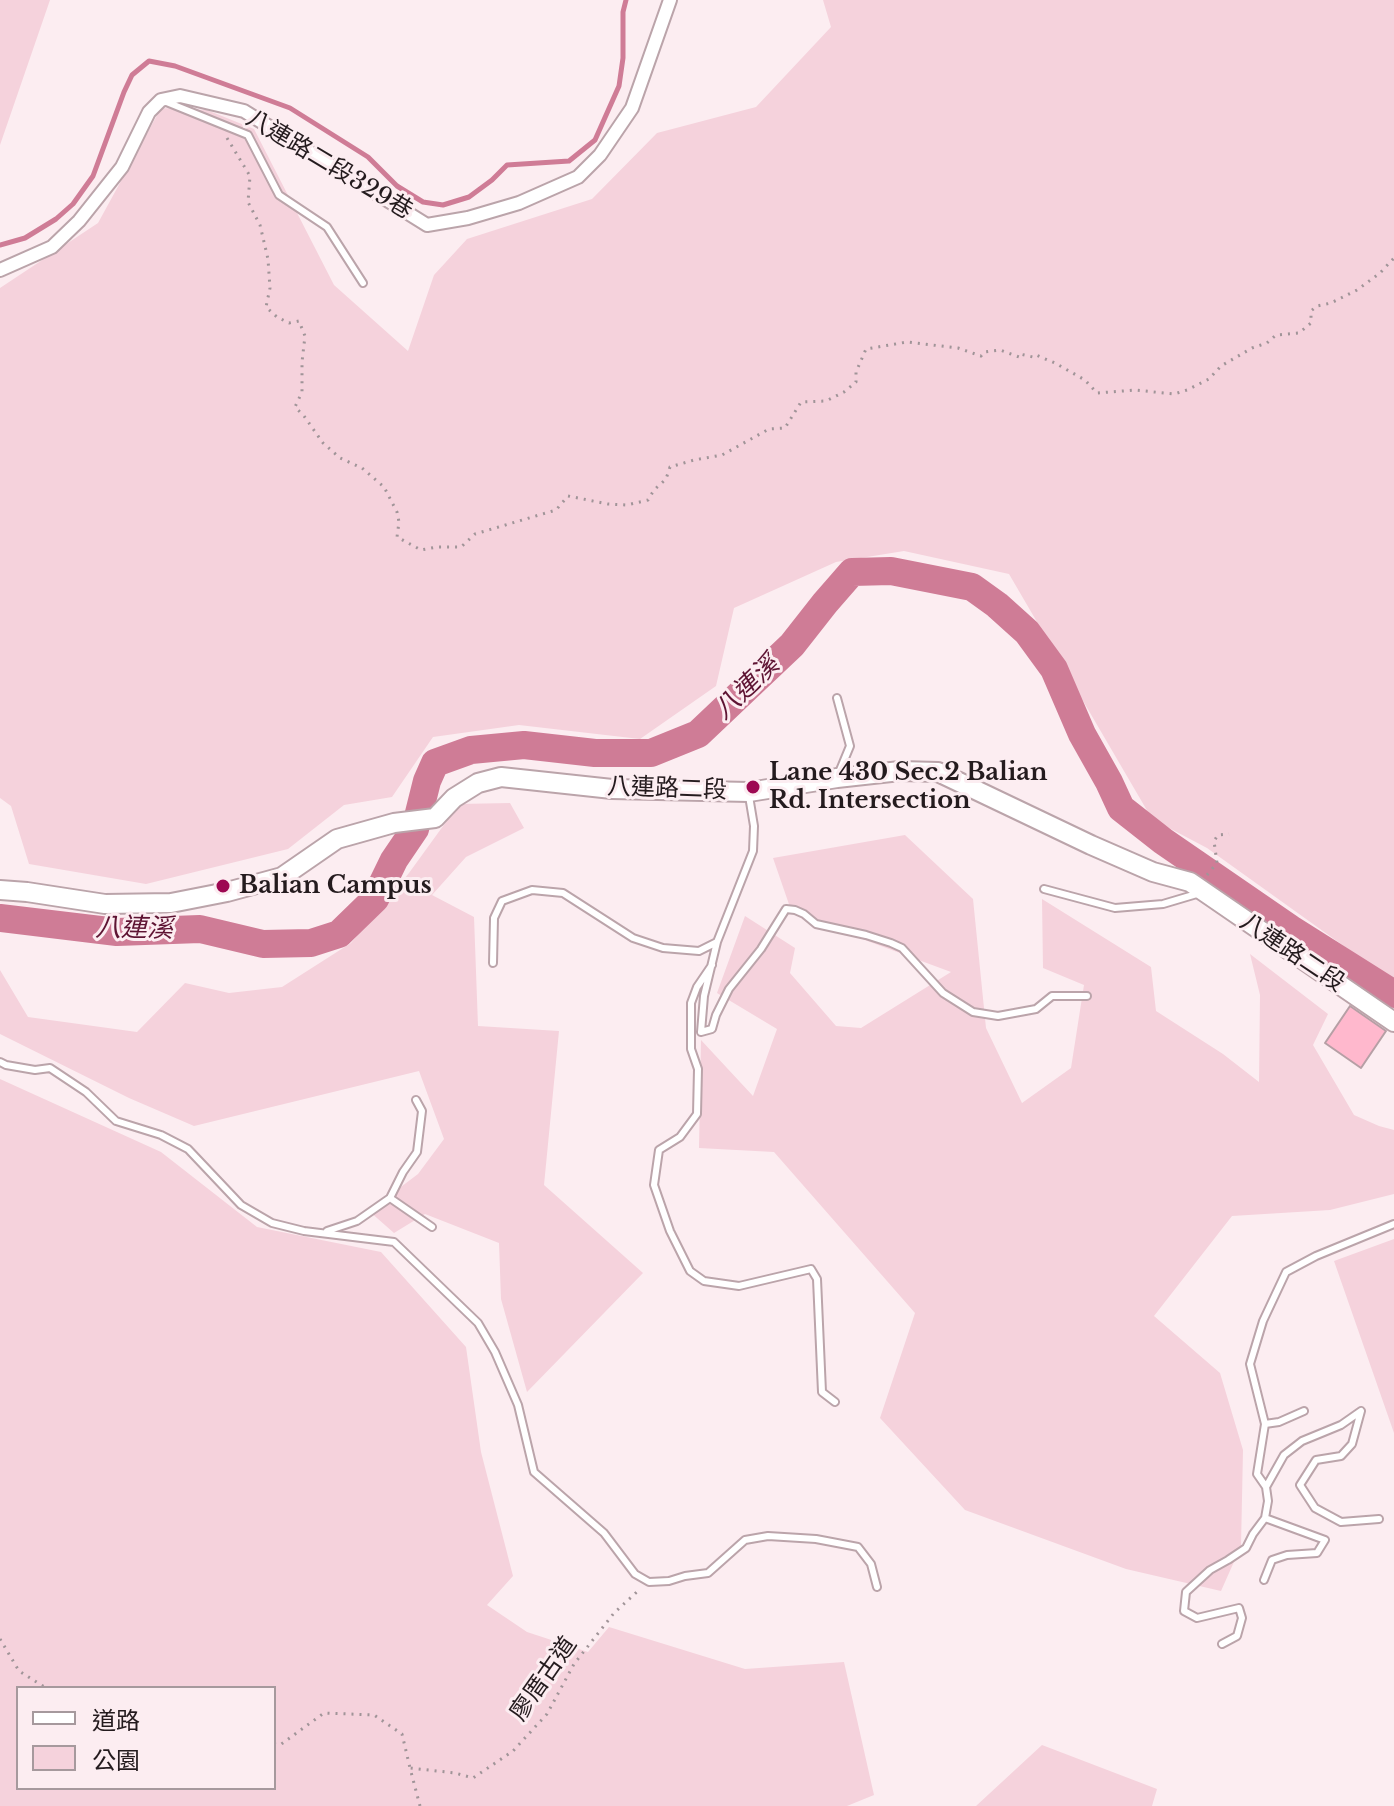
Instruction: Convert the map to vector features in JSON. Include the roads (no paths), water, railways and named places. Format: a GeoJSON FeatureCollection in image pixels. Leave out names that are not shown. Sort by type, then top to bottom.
{"type":"FeatureCollection","features":[{"type":"Feature","properties":{"kind":"street","name":"八連路二段329巷"},"geometry":{"type":"LineString","coordinates":[[161,100],[180,96],[244,111],[427,225],[468,218],[519,203],[578,177],[600,155],[632,108],[670,0]]}},
{"type":"Feature","properties":{"kind":"street"},"geometry":{"type":"LineString","coordinates":[[0,270],[52,247],[79,221],[122,167],[149,112],[161,100]]}},
{"type":"Feature","properties":{"kind":"street","name":"八連路二段"},"geometry":{"type":"LineString","coordinates":[[0,890],[105,904],[171,903],[227,892],[282,877],[337,839],[394,823],[435,818],[454,798],[478,783],[501,777],[612,789],[749,792],[900,771],[938,772],[1153,872],[1203,886],[1394,1022]]}},
{"type":"Feature","properties":{"kind":"lane"},"geometry":{"type":"LineString","coordinates":[[161,100],[248,135],[279,195],[327,227],[363,283]]}},
{"type":"Feature","properties":{"kind":"lane"},"geometry":{"type":"LineString","coordinates":[[837,698],[850,746],[837,778]]}},
{"type":"Feature","properties":{"kind":"lane"},"geometry":{"type":"LineString","coordinates":[[749,792],[754,826],[753,851],[717,942],[704,996],[701,1032],[712,1029],[729,989],[761,949],[786,909],[804,914],[816,924],[866,935],[902,948],[943,993],[973,1012],[998,1016],[1036,1009],[1052,996],[1087,996]]}},
{"type":"Feature","properties":{"kind":"lane"},"geometry":{"type":"LineString","coordinates":[[1044,889],[1115,908],[1163,904],[1203,886]]}},
{"type":"Feature","properties":{"kind":"lane"},"geometry":{"type":"LineString","coordinates":[[493,963],[494,918],[502,901],[532,890],[563,893],[633,938],[663,948],[699,951],[717,942]]}},
{"type":"Feature","properties":{"kind":"lane"},"geometry":{"type":"LineString","coordinates":[[712,965],[697,987],[691,1003],[691,1049],[698,1069],[697,1114],[680,1137],[659,1150],[654,1185],[670,1231],[690,1271],[704,1281],[739,1286],[811,1269],[817,1279],[822,1392],[835,1402]]}},
{"type":"Feature","properties":{"kind":"lane"},"geometry":{"type":"LineString","coordinates":[[0,1062],[35,1070],[50,1068],[86,1092],[116,1121],[161,1135],[188,1149],[241,1205],[272,1223],[304,1231],[394,1242],[478,1323],[495,1352],[518,1405],[534,1472],[604,1533],[635,1574],[649,1582],[708,1573],[745,1540],[768,1536],[816,1539],[858,1547],[871,1564],[877,1587]]}},
{"type":"Feature","properties":{"kind":"lane"},"geometry":{"type":"LineString","coordinates":[[320,1232],[357,1221],[390,1198],[417,1152],[422,1111],[416,1100]]}},
{"type":"Feature","properties":{"kind":"lane"},"geometry":{"type":"LineString","coordinates":[[390,1198],[432,1227]]}},
{"type":"Feature","properties":{"kind":"lane"},"geometry":{"type":"LineString","coordinates":[[1222,1644],[1237,1636],[1242,1618],[1239,1608],[1197,1618],[1184,1611],[1186,1592],[1210,1570],[1246,1548],[1265,1518],[1268,1501],[1266,1487],[1257,1474],[1265,1424],[1250,1364],[1263,1321],[1286,1272],[1316,1256],[1394,1224]]}},
{"type":"Feature","properties":{"kind":"lane"},"geometry":{"type":"LineString","coordinates":[[1265,1424],[1279,1422],[1304,1411]]}},
{"type":"Feature","properties":{"kind":"lane"},"geometry":{"type":"LineString","coordinates":[[1266,1487],[1284,1455],[1302,1441],[1341,1425],[1361,1411],[1352,1444],[1341,1456],[1316,1460],[1300,1485],[1315,1508],[1341,1522],[1379,1519]]}},
{"type":"Feature","properties":{"kind":"lane"},"geometry":{"type":"LineString","coordinates":[[1264,1580],[1272,1560],[1287,1555],[1317,1553],[1325,1540],[1265,1518]]}},
{"type":"Feature","properties":{"kind":"waterway"},"geometry":{"type":"LineString","coordinates":[[0,245],[25,238],[56,219],[73,204],[93,176],[132,75],[149,61],[175,66],[290,108],[368,157],[397,186],[423,202],[443,205],[469,197],[507,165],[569,161],[595,140],[619,86],[626,0]]}},
{"type":"Feature","properties":{"kind":"waterway","name":"八連溪"},"geometry":{"type":"LineString","coordinates":[[0,918],[117,932],[200,929],[263,944],[311,943],[339,934],[375,899],[394,860],[415,829],[427,781],[435,763],[471,750],[524,745],[595,753],[651,753],[698,734],[792,645],[852,572],[891,571],[972,587],[997,605],[1027,632],[1054,669],[1082,734],[1121,808],[1163,841],[1291,929],[1394,994]]}},
{"type":"Feature","properties":{"kind":"place","name":"Lane 430 Sec.2 Balian Rd. Intersection"},"geometry":{"type":"Point","coordinates":[753,787]}},
{"type":"Feature","properties":{"kind":"place","name":"Balian Campus"},"geometry":{"type":"Point","coordinates":[223,886]}}]}
